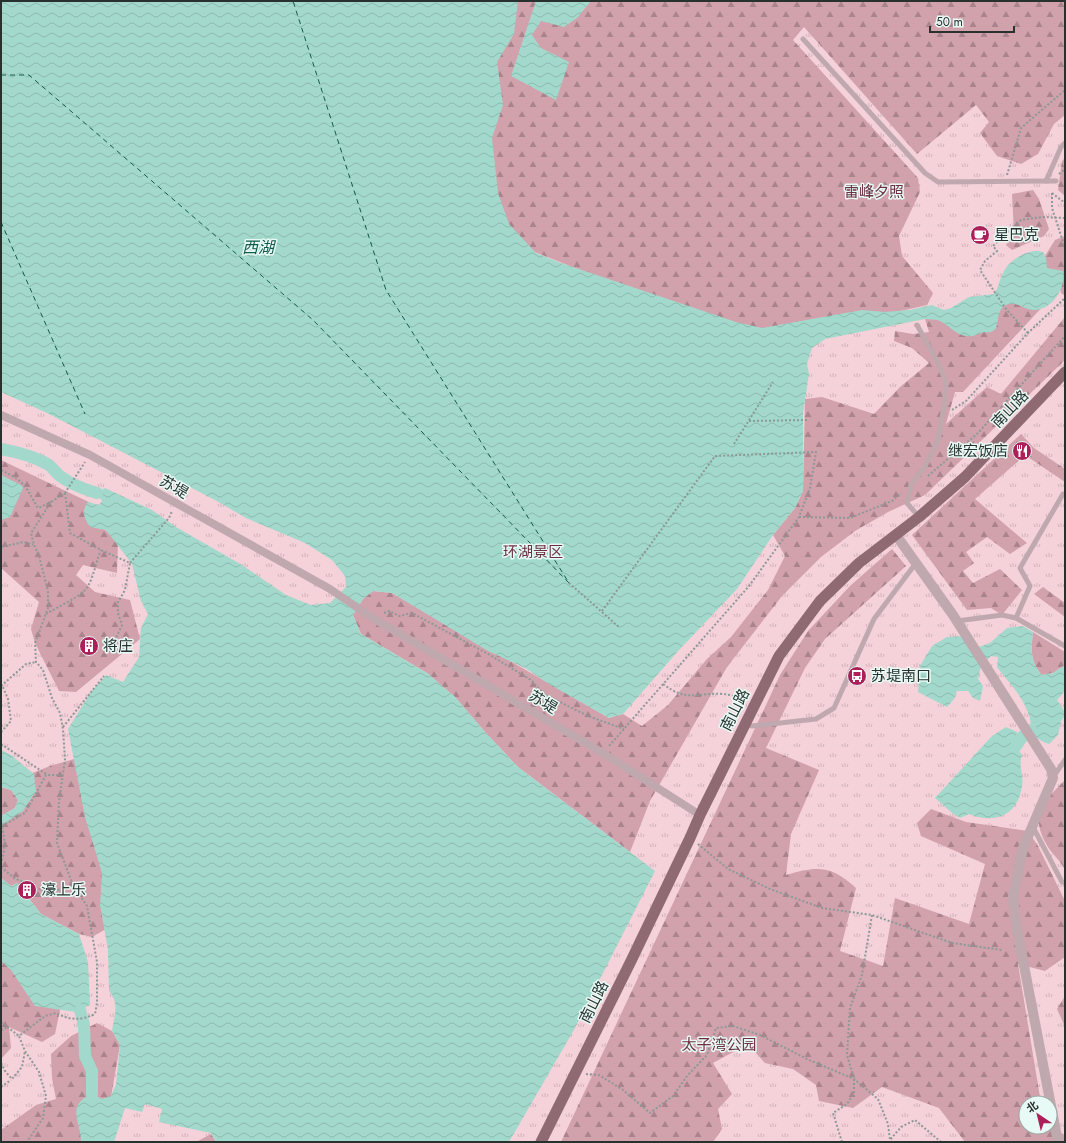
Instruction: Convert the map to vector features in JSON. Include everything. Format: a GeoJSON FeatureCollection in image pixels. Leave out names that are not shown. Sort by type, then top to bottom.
{"type":"FeatureCollection","features":[{"type":"Feature","properties":{"kind":"main road","name":"南山路"},"geometry":{"type":"LineString","coordinates":[[541,1142],[779,656],[820,601],[860,563],[919,517],[965,477],[1065,372]]}},
{"type":"Feature","properties":{"kind":"street","name":"苏堤"},"geometry":{"type":"LineString","coordinates":[[1,415],[90,454],[330,589],[371,616],[603,753],[700,815]]}},
{"type":"Feature","properties":{"kind":"street"},"geometry":{"type":"LineString","coordinates":[[896,535],[957,621],[1050,769],[1053,778],[1023,848],[1013,897],[1016,924],[1058,1142]]}},
{"type":"Feature","properties":{"kind":"lane"},"geometry":{"type":"LineString","coordinates":[[803,39],[925,173],[938,182],[1056,181]]}},
{"type":"Feature","properties":{"kind":"lane"},"geometry":{"type":"LineString","coordinates":[[1046,181],[1061,147],[1065,143]]}},
{"type":"Feature","properties":{"kind":"lane"},"geometry":{"type":"LineString","coordinates":[[917,325],[938,363],[946,382],[943,416],[938,441],[925,466],[911,486],[907,503],[919,517]]}},
{"type":"Feature","properties":{"kind":"lane"},"geometry":{"type":"LineString","coordinates":[[1016,618],[1030,586],[1020,568],[1063,494]]}},
{"type":"Feature","properties":{"kind":"lane"},"geometry":{"type":"LineString","coordinates":[[745,724],[752,726],[816,719],[834,708],[874,619],[916,563]]}},
{"type":"Feature","properties":{"kind":"lane"},"geometry":{"type":"LineString","coordinates":[[957,621],[1002,615],[1016,618],[1065,646]]}},
{"type":"Feature","properties":{"kind":"lane"},"geometry":{"type":"LineString","coordinates":[[1053,778],[1065,760]]}},
{"type":"Feature","properties":{"kind":"lane"},"geometry":{"type":"LineString","coordinates":[[1032,826],[1062,882],[1065,883]]}},
{"type":"Feature","properties":{"kind":"path"},"geometry":{"type":"LineString","coordinates":[[1005,181],[1021,128],[1065,90]]}},
{"type":"Feature","properties":{"kind":"path"},"geometry":{"type":"LineString","coordinates":[[1052,193],[1052,208],[1065,248]]}},
{"type":"Feature","properties":{"kind":"path"},"geometry":{"type":"LineString","coordinates":[[1028,333],[1006,309],[980,270],[985,261],[997,251],[993,246],[1021,220],[1042,217],[1065,218]]}},
{"type":"Feature","properties":{"kind":"path"},"geometry":{"type":"LineString","coordinates":[[943,416],[966,401],[1028,333],[1065,298]]}},
{"type":"Feature","properties":{"kind":"path"},"geometry":{"type":"LineString","coordinates":[[734,444],[773,382]]}},
{"type":"Feature","properties":{"kind":"path"},"geometry":{"type":"LineString","coordinates":[[749,421],[809,420]]}},
{"type":"Feature","properties":{"kind":"path"},"geometry":{"type":"LineString","coordinates":[[602,611],[715,456],[816,452],[810,488],[799,517],[749,586],[603,753]]}},
{"type":"Feature","properties":{"kind":"path"},"geometry":{"type":"LineString","coordinates":[[1,470],[17,478],[26,486],[38,508],[65,493],[80,469]]}},
{"type":"Feature","properties":{"kind":"path"},"geometry":{"type":"LineString","coordinates":[[65,493],[70,533],[101,550],[130,563]]}},
{"type":"Feature","properties":{"kind":"path"},"geometry":{"type":"LineString","coordinates":[[19,1036],[45,1016],[56,1013],[64,1017],[81,1020],[95,1014],[97,1003],[97,962],[87,906],[73,886],[57,843],[61,775],[65,760],[63,727],[60,713],[52,698],[43,670],[36,662],[35,643],[48,608],[48,592],[39,556],[31,533],[51,502]]}},
{"type":"Feature","properties":{"kind":"path"},"geometry":{"type":"LineString","coordinates":[[109,653],[122,625],[118,613],[118,602],[126,590],[130,563],[169,518]]}},
{"type":"Feature","properties":{"kind":"path"},"geometry":{"type":"LineString","coordinates":[[1,546],[24,542],[34,545]]}},
{"type":"Feature","properties":{"kind":"path"},"geometry":{"type":"LineString","coordinates":[[45,615],[88,587],[95,563],[101,550]]}},
{"type":"Feature","properties":{"kind":"path"},"geometry":{"type":"LineString","coordinates":[[569,583],[619,627]]}},
{"type":"Feature","properties":{"kind":"path"},"geometry":{"type":"LineString","coordinates":[[371,616],[390,612],[399,616],[412,614],[490,655],[531,680],[544,694],[588,716],[624,730]]}},
{"type":"Feature","properties":{"kind":"path"},"geometry":{"type":"LineString","coordinates":[[1,732],[11,721],[8,699],[2,686],[26,664],[36,662]]}},
{"type":"Feature","properties":{"kind":"path"},"geometry":{"type":"LineString","coordinates":[[63,727],[104,676]]}},
{"type":"Feature","properties":{"kind":"path"},"geometry":{"type":"LineString","coordinates":[[663,684],[673,692],[686,696],[724,694],[757,701]]}},
{"type":"Feature","properties":{"kind":"path"},"geometry":{"type":"LineString","coordinates":[[1,744],[46,775],[61,775]]}},
{"type":"Feature","properties":{"kind":"path"},"geometry":{"type":"LineString","coordinates":[[1,862],[4,854],[2,824],[25,813],[46,775]]}},
{"type":"Feature","properties":{"kind":"path"},"geometry":{"type":"LineString","coordinates":[[690,838],[728,869],[770,889],[822,908],[872,915],[952,943],[1002,950]]}},
{"type":"Feature","properties":{"kind":"path"},"geometry":{"type":"LineString","coordinates":[[1,867],[14,878],[49,892],[73,886]]}},
{"type":"Feature","properties":{"kind":"path"},"geometry":{"type":"LineString","coordinates":[[842,1142],[834,1113],[847,1104],[854,1093],[854,1079],[847,1055],[850,1008],[862,975],[872,915]]}},
{"type":"Feature","properties":{"kind":"path"},"geometry":{"type":"LineString","coordinates":[[1,1022],[19,1036],[25,1051],[39,1072],[46,1096],[43,1118],[27,1142]]}},
{"type":"Feature","properties":{"kind":"path"},"geometry":{"type":"LineString","coordinates":[[575,1074],[599,1075],[623,1090],[650,1113],[673,1096],[687,1076],[707,1055],[716,1028],[733,1026],[760,1035],[809,1060],[854,1079],[878,1099],[888,1124],[890,1140],[901,1127],[915,1120],[940,1142]]}},
{"type":"Feature","properties":{"kind":"path"},"geometry":{"type":"LineString","coordinates":[[1,1030],[8,1027]]}},
{"type":"Feature","properties":{"kind":"path"},"geometry":{"type":"LineString","coordinates":[[1,1087],[12,1079],[22,1067],[25,1051]]}},
{"type":"Feature","properties":{"kind":"path"},"geometry":{"type":"LineString","coordinates":[[1,1063],[5,1072],[12,1079]]}},
{"type":"Feature","properties":{"kind":"green space","name":"环湖景区"},"geometry":{"type":"Polygon","coordinates":[[[1,1],[1065,1],[1065,1142],[1,1142],[1,1]]]}},
{"type":"Feature","properties":{"kind":"green space","name":"雷峰夕照"},"geometry":{"type":"Polygon","coordinates":[[[506,1],[1065,1],[1065,115],[1054,124],[1038,154],[1021,164],[997,156],[980,133],[989,122],[976,105],[917,154],[804,27],[793,40],[918,178],[920,192],[899,236],[902,256],[933,293],[927,305],[867,319],[755,339],[517,245],[498,225],[488,124],[506,1]]]}},
{"type":"Feature","properties":{"kind":"green space"},"geometry":{"type":"Polygon","coordinates":[[[1065,158],[1065,196],[1058,190],[1062,161],[1065,158]]]}},
{"type":"Feature","properties":{"kind":"green space"},"geometry":{"type":"Polygon","coordinates":[[[1033,190],[1039,199],[1049,229],[1044,236],[1012,250],[1006,245],[1014,233],[1012,194],[1033,190]]]}},
{"type":"Feature","properties":{"kind":"green space"},"geometry":{"type":"Polygon","coordinates":[[[1065,236],[1065,296],[1061,293],[1059,284],[1038,267],[1055,240],[1065,236]]]}},
{"type":"Feature","properties":{"kind":"green space"},"geometry":{"type":"Polygon","coordinates":[[[1018,293],[1047,302],[963,392],[955,392],[946,424],[987,387],[1001,394],[1065,317],[1065,360],[925,495],[888,512],[855,531],[821,557],[782,596],[727,667],[650,801],[630,852],[518,767],[455,697],[427,673],[361,634],[353,615],[363,599],[373,591],[392,593],[609,718],[623,714],[642,726],[668,705],[707,659],[731,637],[768,590],[785,556],[773,535],[795,508],[803,491],[805,399],[822,397],[874,414],[900,387],[929,363],[912,348],[894,341],[895,331],[913,334],[929,332],[925,319],[1018,293]]]}},
{"type":"Feature","properties":{"kind":"green space"},"geometry":{"type":"Polygon","coordinates":[[[1021,434],[1034,448],[1065,469],[1065,482],[1025,455],[975,499],[1027,543],[1010,554],[987,537],[966,552],[974,563],[963,571],[973,583],[1000,569],[1022,590],[1002,615],[991,608],[967,610],[912,535],[1021,434]]]}},
{"type":"Feature","properties":{"kind":"green space"},"geometry":{"type":"Polygon","coordinates":[[[1,460],[97,506],[95,522],[118,540],[117,573],[83,565],[76,575],[95,592],[130,600],[140,639],[76,692],[59,691],[35,643],[31,629],[39,602],[1,568],[1,460]]]}},
{"type":"Feature","properties":{"kind":"green space","name":"太子湾公园"},"geometry":{"type":"Polygon","coordinates":[[[892,549],[906,566],[825,639],[805,668],[766,748],[819,770],[791,834],[786,875],[815,869],[831,871],[847,880],[856,888],[840,951],[883,966],[895,898],[969,924],[985,864],[921,836],[917,823],[931,809],[966,822],[1028,831],[1038,846],[1065,901],[1065,957],[1045,971],[1018,964],[1040,1095],[1018,1095],[1018,1135],[1058,1135],[1058,1131],[1065,1135],[1065,1142],[965,1142],[939,1108],[882,1087],[853,1108],[819,1101],[816,1085],[793,1069],[765,1063],[748,1044],[713,1063],[732,1094],[718,1109],[722,1129],[713,1142],[561,1142],[780,675],[808,631],[850,586],[892,549]]]}},
{"type":"Feature","properties":{"kind":"green space"},"geometry":{"type":"Polygon","coordinates":[[[1043,587],[1065,603],[1065,617],[1034,594],[1043,587]]]}},
{"type":"Feature","properties":{"kind":"green space"},"geometry":{"type":"Polygon","coordinates":[[[1033,632],[1065,652],[1065,665],[1053,673],[1042,675],[1033,660],[1033,632]]]}},
{"type":"Feature","properties":{"kind":"green space"},"geometry":{"type":"Polygon","coordinates":[[[81,757],[106,870],[106,929],[92,937],[79,934],[41,914],[17,883],[11,886],[1,878],[1,819],[20,810],[20,778],[50,766],[81,757]]]}},
{"type":"Feature","properties":{"kind":"green space"},"geometry":{"type":"Polygon","coordinates":[[[1065,780],[1065,870],[1042,836],[1039,826],[1039,818],[1045,803],[1065,780]]]}},
{"type":"Feature","properties":{"kind":"green space"},"geometry":{"type":"Polygon","coordinates":[[[1,787],[11,790],[18,800],[15,808],[1,816],[1,787]]]}},
{"type":"Feature","properties":{"kind":"green space"},"geometry":{"type":"Polygon","coordinates":[[[1,948],[25,956],[60,1010],[55,1034],[42,1042],[9,1027],[11,1048],[1,1059],[1,948]]]}},
{"type":"Feature","properties":{"kind":"green space"},"geometry":{"type":"Polygon","coordinates":[[[1065,996],[1065,1027],[1057,1009],[1065,996]]]}},
{"type":"Feature","properties":{"kind":"green space"},"geometry":{"type":"Polygon","coordinates":[[[97,1023],[112,1031],[120,1045],[111,1097],[88,1142],[1,1142],[1,1130],[36,1105],[56,1099],[52,1078],[51,1054],[71,1036],[97,1023]]]}},
{"type":"Feature","properties":{"kind":"green space"},"geometry":{"type":"Polygon","coordinates":[[[211,1134],[216,1142],[196,1142],[211,1134]]]}},
{"type":"Feature","properties":{"kind":"water","name":"西湖"},"geometry":{"type":"Polygon","coordinates":[[[1,1],[518,1],[514,34],[497,62],[503,105],[492,138],[498,193],[509,224],[536,253],[561,263],[736,322],[762,328],[862,310],[885,312],[909,310],[932,305],[944,310],[951,308],[969,297],[994,294],[1003,273],[1009,264],[1020,256],[1032,251],[1043,252],[1046,258],[1047,268],[1063,271],[1060,291],[1052,302],[1041,309],[1035,310],[1013,304],[1006,305],[1000,311],[997,326],[991,332],[967,336],[955,332],[940,321],[925,319],[825,339],[812,348],[807,364],[809,374],[803,413],[803,491],[795,508],[773,535],[737,589],[679,650],[623,714],[609,718],[549,684],[525,668],[488,651],[392,593],[373,591],[363,599],[353,615],[361,634],[427,673],[455,697],[518,767],[655,871],[575,1028],[509,1142],[216,1142],[211,1133],[159,1122],[162,1109],[145,1104],[142,1112],[125,1108],[114,1142],[81,1142],[76,1115],[79,1103],[84,1098],[92,1094],[102,1099],[111,1096],[116,1084],[120,1045],[112,1031],[115,1005],[109,991],[108,950],[100,905],[102,873],[85,817],[68,729],[91,692],[106,675],[123,682],[139,657],[141,628],[148,614],[141,601],[132,564],[106,530],[90,527],[84,514],[86,506],[88,502],[99,505],[102,501],[97,493],[105,488],[152,510],[176,527],[242,565],[286,595],[311,605],[330,603],[346,587],[345,576],[332,560],[305,543],[246,518],[215,500],[47,413],[1,392],[1,1]]]}},
{"type":"Feature","properties":{"kind":"water"},"geometry":{"type":"Polygon","coordinates":[[[536,1],[591,1],[577,18],[564,27],[541,21],[532,35],[541,48],[569,62],[556,100],[511,76],[536,1]]]}},
{"type":"Feature","properties":{"kind":"water"},"geometry":{"type":"Polygon","coordinates":[[[1,475],[21,485],[23,488],[10,517],[1,520],[1,475]]]}},
{"type":"Feature","properties":{"kind":"water"},"geometry":{"type":"Polygon","coordinates":[[[1023,626],[1033,632],[1033,660],[1042,675],[1053,673],[1065,665],[1065,691],[1057,700],[1065,712],[1065,716],[1061,721],[1058,735],[1049,744],[1037,738],[1034,734],[1029,714],[1024,703],[997,667],[998,657],[991,656],[981,666],[978,679],[983,686],[980,701],[973,698],[968,691],[957,691],[954,699],[947,707],[918,692],[920,666],[932,646],[947,637],[964,636],[973,649],[990,643],[1007,628],[1023,626]]]}},
{"type":"Feature","properties":{"kind":"water"},"geometry":{"type":"Polygon","coordinates":[[[1006,727],[1017,732],[1016,746],[1022,755],[1022,786],[1020,796],[1016,804],[1010,811],[996,818],[979,817],[969,814],[960,818],[935,798],[992,736],[1006,727]]]}},
{"type":"Feature","properties":{"kind":"water"},"geometry":{"type":"Polygon","coordinates":[[[1,750],[11,755],[34,774],[36,791],[23,811],[2,825],[1,830],[1,816],[15,808],[18,800],[11,790],[1,787],[1,750]]]}},
{"type":"Feature","properties":{"kind":"water"},"geometry":{"type":"Polygon","coordinates":[[[1,878],[11,886],[17,883],[41,914],[79,934],[88,962],[90,1005],[76,1012],[35,1006],[11,970],[1,961],[1,878]]]}},
{"type":"Feature","properties":{"kind":"waterway"},"geometry":{"type":"LineString","coordinates":[[1,449],[38,459],[49,465],[69,482],[97,493]]}},
{"type":"Feature","properties":{"kind":"waterway"},"geometry":{"type":"LineString","coordinates":[[1016,746],[1022,737],[1031,730]]}},
{"type":"Feature","properties":{"kind":"waterway"},"geometry":{"type":"LineString","coordinates":[[80,1010],[84,1025],[85,1056],[92,1071],[92,1094]]}},
{"type":"Feature","properties":{"kind":"ferry route"},"geometry":{"type":"LineString","coordinates":[[1,75],[29,75],[313,320],[569,583],[386,290],[293,1]]}},
{"type":"Feature","properties":{"kind":"ferry route"},"geometry":{"type":"LineString","coordinates":[[1,222],[85,414]]}},
{"type":"Feature","properties":{"kind":"place","name":"星巴克"},"geometry":{"type":"Point","coordinates":[980,235]}},
{"type":"Feature","properties":{"kind":"place","name":"继宏饭店"},"geometry":{"type":"Point","coordinates":[1022,451]}},
{"type":"Feature","properties":{"kind":"place","name":"将庄"},"geometry":{"type":"Point","coordinates":[89,646]}},
{"type":"Feature","properties":{"kind":"place","name":"苏堤南口"},"geometry":{"type":"Point","coordinates":[857,676]}},
{"type":"Feature","properties":{"kind":"place","name":"濠上乐"},"geometry":{"type":"Point","coordinates":[27,890]}}]}
